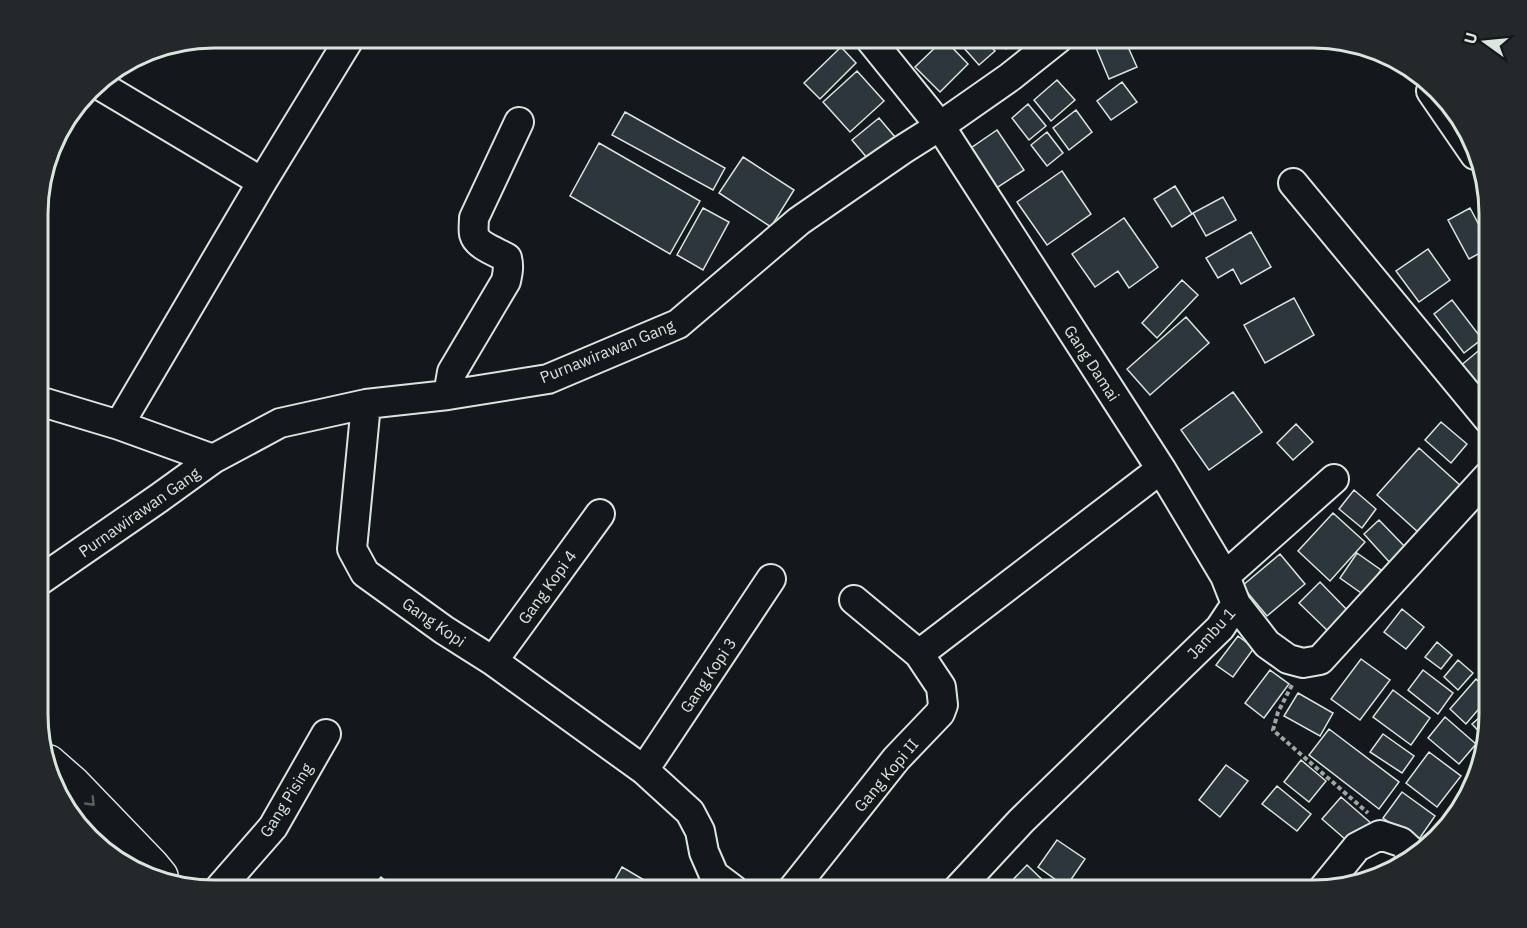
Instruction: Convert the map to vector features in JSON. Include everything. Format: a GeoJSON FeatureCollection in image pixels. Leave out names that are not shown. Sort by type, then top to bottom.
{"type":"FeatureCollection","features":[{"type":"Feature","properties":{"kind":"main road"},"geometry":{"type":"LineString","coordinates":[[59,771],[154,868]]}},
{"type":"Feature","properties":{"kind":"street"},"geometry":{"type":"LineString","coordinates":[[119,426],[262,182],[344,48]]}},
{"type":"Feature","properties":{"kind":"street","name":"Gang Damai"},"geometry":{"type":"LineString","coordinates":[[877,48],[940,126],[1161,468],[1225,576],[1236,604]]}},
{"type":"Feature","properties":{"kind":"street","name":"Purnawirawan Gang"},"geometry":{"type":"LineString","coordinates":[[48,575],[213,459],[280,423],[366,404],[448,395],[548,379],[678,324],[799,221],[940,126],[1046,48]]}},
{"type":"Feature","properties":{"kind":"street"},"geometry":{"type":"LineString","coordinates":[[105,89],[262,182]]}},
{"type":"Feature","properties":{"kind":"street"},"geometry":{"type":"LineString","coordinates":[[448,395],[452,372],[508,275],[507,258],[478,242],[474,234],[474,218],[519,122]]}},
{"type":"Feature","properties":{"kind":"street"},"geometry":{"type":"LineString","coordinates":[[1293,183],[1479,408]]}},
{"type":"Feature","properties":{"kind":"street"},"geometry":{"type":"LineString","coordinates":[[48,404],[213,459]]}},
{"type":"Feature","properties":{"kind":"street","name":"Gang Kopi"},"geometry":{"type":"LineString","coordinates":[[366,404],[352,549],[365,573],[444,630],[493,661],[644,770]]}},
{"type":"Feature","properties":{"kind":"street"},"geometry":{"type":"LineString","coordinates":[[919,654],[1161,468]]}},
{"type":"Feature","properties":{"kind":"street"},"geometry":{"type":"LineString","coordinates":[[1225,576],[1334,479]]}},
{"type":"Feature","properties":{"kind":"street"},"geometry":{"type":"LineString","coordinates":[[1303,663],[1320,660],[1479,486]]}},
{"type":"Feature","properties":{"kind":"street","name":"Gang Kopi 4"},"geometry":{"type":"LineString","coordinates":[[493,661],[600,514]]}},
{"type":"Feature","properties":{"kind":"street","name":"Gang Kopi 3"},"geometry":{"type":"LineString","coordinates":[[644,770],[771,579]]}},
{"type":"Feature","properties":{"kind":"street","name":"Gang Kopi II"},"geometry":{"type":"LineString","coordinates":[[800,880],[896,759],[940,713],[943,705],[941,687],[919,654],[854,600]]}},
{"type":"Feature","properties":{"kind":"street","name":"Jambu 1"},"geometry":{"type":"LineString","coordinates":[[966,880],[1021,820],[1220,628],[1236,604],[1267,644],[1288,660],[1303,663]]}},
{"type":"Feature","properties":{"kind":"street","name":"Gang Pising"},"geometry":{"type":"LineString","coordinates":[[227,880],[273,827],[326,734]]}},
{"type":"Feature","properties":{"kind":"street"},"geometry":{"type":"LineString","coordinates":[[644,770],[690,812],[700,831],[704,852],[714,875],[721,880]]}},
{"type":"Feature","properties":{"kind":"street"},"geometry":{"type":"LineString","coordinates":[[1331,879],[1357,848],[1382,836],[1401,842],[1409,849]]}},
{"type":"Feature","properties":{"kind":"path"},"geometry":{"type":"LineString","coordinates":[[1303,663],[1278,712],[1273,730],[1371,816],[1382,836]]}},
{"type":"Feature","properties":{"kind":"building"},"geometry":{"type":"Polygon","coordinates":[[[840,48],[856,63],[820,99],[804,83],[840,48]]]}},
{"type":"Feature","properties":{"kind":"building"},"geometry":{"type":"Polygon","coordinates":[[[935,48],[953,48],[968,64],[940,92],[915,67],[935,48]]]}},
{"type":"Feature","properties":{"kind":"building"},"geometry":{"type":"Polygon","coordinates":[[[964,48],[992,48],[995,51],[979,65],[964,48]]]}},
{"type":"Feature","properties":{"kind":"building"},"geometry":{"type":"Polygon","coordinates":[[[1096,48],[1128,48],[1137,67],[1109,79],[1096,48]]]}},
{"type":"Feature","properties":{"kind":"building"},"geometry":{"type":"Polygon","coordinates":[[[857,71],[884,101],[850,132],[823,102],[857,71]]]}},
{"type":"Feature","properties":{"kind":"building"},"geometry":{"type":"Polygon","coordinates":[[[1057,80],[1075,100],[1051,121],[1034,100],[1057,80]]]}},
{"type":"Feature","properties":{"kind":"building"},"geometry":{"type":"Polygon","coordinates":[[[1122,82],[1137,102],[1111,120],[1097,101],[1122,82]]]}},
{"type":"Feature","properties":{"kind":"building"},"geometry":{"type":"Polygon","coordinates":[[[1028,104],[1046,126],[1029,140],[1012,118],[1028,104]]]}},
{"type":"Feature","properties":{"kind":"building"},"geometry":{"type":"Polygon","coordinates":[[[1076,110],[1092,132],[1069,150],[1053,128],[1076,110]]]}},
{"type":"Feature","properties":{"kind":"building"},"geometry":{"type":"Polygon","coordinates":[[[625,112],[725,168],[713,190],[612,135],[625,112]]]}},
{"type":"Feature","properties":{"kind":"building"},"geometry":{"type":"Polygon","coordinates":[[[879,118],[895,137],[868,159],[852,140],[879,118]]]}},
{"type":"Feature","properties":{"kind":"building"},"geometry":{"type":"Polygon","coordinates":[[[997,130],[1024,170],[995,189],[968,150],[997,130]]]}},
{"type":"Feature","properties":{"kind":"building"},"geometry":{"type":"Polygon","coordinates":[[[1047,132],[1063,153],[1047,166],[1031,145],[1047,132]]]}},
{"type":"Feature","properties":{"kind":"building"},"geometry":{"type":"Polygon","coordinates":[[[599,143],[700,201],[670,254],[570,196],[599,143]]]}},
{"type":"Feature","properties":{"kind":"building"},"geometry":{"type":"Polygon","coordinates":[[[743,157],[794,190],[771,227],[719,193],[743,157]]]}},
{"type":"Feature","properties":{"kind":"building"},"geometry":{"type":"Polygon","coordinates":[[[1062,171],[1091,214],[1047,245],[1017,202],[1062,171]]]}},
{"type":"Feature","properties":{"kind":"building"},"geometry":{"type":"Polygon","coordinates":[[[1175,186],[1192,214],[1172,227],[1154,199],[1175,186]]]}},
{"type":"Feature","properties":{"kind":"building"},"geometry":{"type":"Polygon","coordinates":[[[1223,197],[1236,220],[1206,236],[1193,213],[1223,197]]]}},
{"type":"Feature","properties":{"kind":"building"},"geometry":{"type":"Polygon","coordinates":[[[703,208],[729,222],[703,270],[677,255],[703,208]]]}},
{"type":"Feature","properties":{"kind":"building"},"geometry":{"type":"Polygon","coordinates":[[[1470,208],[1479,225],[1479,254],[1469,259],[1448,220],[1470,208]]]}},
{"type":"Feature","properties":{"kind":"building"},"geometry":{"type":"Polygon","coordinates":[[[1124,218],[1158,267],[1129,288],[1118,271],[1095,287],[1072,254],[1124,218]]]}},
{"type":"Feature","properties":{"kind":"building"},"geometry":{"type":"Polygon","coordinates":[[[1251,232],[1271,267],[1241,284],[1233,269],[1218,278],[1206,258],[1251,232]]]}},
{"type":"Feature","properties":{"kind":"building"},"geometry":{"type":"Polygon","coordinates":[[[1428,249],[1450,280],[1419,302],[1396,271],[1428,249]]]}},
{"type":"Feature","properties":{"kind":"building"},"geometry":{"type":"Polygon","coordinates":[[[1182,280],[1198,295],[1157,338],[1142,323],[1182,280]]]}},
{"type":"Feature","properties":{"kind":"building"},"geometry":{"type":"Polygon","coordinates":[[[1294,298],[1314,335],[1265,363],[1244,325],[1294,298]]]}},
{"type":"Feature","properties":{"kind":"building"},"geometry":{"type":"Polygon","coordinates":[[[1452,300],[1479,335],[1479,341],[1464,353],[1434,314],[1452,300]]]}},
{"type":"Feature","properties":{"kind":"building"},"geometry":{"type":"Polygon","coordinates":[[[1186,317],[1209,343],[1150,395],[1127,369],[1186,317]]]}},
{"type":"Feature","properties":{"kind":"building"},"geometry":{"type":"Polygon","coordinates":[[[1479,350],[1479,392],[1459,367],[1479,350]]]}},
{"type":"Feature","properties":{"kind":"building"},"geometry":{"type":"Polygon","coordinates":[[[1233,392],[1262,432],[1209,470],[1181,430],[1233,392]]]}},
{"type":"Feature","properties":{"kind":"building"},"geometry":{"type":"Polygon","coordinates":[[[1441,422],[1467,444],[1451,463],[1425,440],[1441,422]]]}},
{"type":"Feature","properties":{"kind":"building"},"geometry":{"type":"Polygon","coordinates":[[[1296,424],[1313,442],[1293,460],[1277,443],[1296,424]]]}},
{"type":"Feature","properties":{"kind":"building"},"geometry":{"type":"Polygon","coordinates":[[[1419,448],[1461,486],[1419,533],[1377,495],[1419,448]]]}},
{"type":"Feature","properties":{"kind":"building"},"geometry":{"type":"Polygon","coordinates":[[[1354,490],[1376,509],[1362,528],[1339,509],[1354,490]]]}},
{"type":"Feature","properties":{"kind":"building"},"geometry":{"type":"Polygon","coordinates":[[[1333,513],[1365,542],[1330,581],[1298,551],[1333,513]]]}},
{"type":"Feature","properties":{"kind":"building"},"geometry":{"type":"Polygon","coordinates":[[[1379,520],[1408,550],[1392,565],[1364,534],[1379,520]]]}},
{"type":"Feature","properties":{"kind":"building"},"geometry":{"type":"Polygon","coordinates":[[[1357,553],[1381,570],[1364,595],[1340,578],[1357,553]]]}},
{"type":"Feature","properties":{"kind":"building"},"geometry":{"type":"Polygon","coordinates":[[[1280,554],[1305,584],[1267,616],[1242,586],[1280,554]]]}},
{"type":"Feature","properties":{"kind":"building"},"geometry":{"type":"Polygon","coordinates":[[[1320,582],[1351,614],[1331,634],[1299,603],[1320,582]]]}},
{"type":"Feature","properties":{"kind":"building"},"geometry":{"type":"Polygon","coordinates":[[[1402,609],[1424,627],[1406,649],[1384,632],[1402,609]]]}},
{"type":"Feature","properties":{"kind":"building"},"geometry":{"type":"Polygon","coordinates":[[[1238,636],[1254,648],[1233,677],[1216,665],[1238,636]]]}},
{"type":"Feature","properties":{"kind":"building"},"geometry":{"type":"Polygon","coordinates":[[[1437,642],[1452,655],[1441,669],[1425,657],[1437,642]]]}},
{"type":"Feature","properties":{"kind":"building"},"geometry":{"type":"Polygon","coordinates":[[[1361,659],[1390,680],[1360,720],[1331,699],[1361,659]]]}},
{"type":"Feature","properties":{"kind":"building"},"geometry":{"type":"Polygon","coordinates":[[[1458,660],[1473,673],[1458,690],[1444,677],[1458,660]]]}},
{"type":"Feature","properties":{"kind":"building"},"geometry":{"type":"Polygon","coordinates":[[[1270,670],[1289,684],[1264,718],[1245,703],[1270,670]]]}},
{"type":"Feature","properties":{"kind":"building"},"geometry":{"type":"Polygon","coordinates":[[[1423,670],[1453,693],[1438,714],[1408,690],[1423,670]]]}},
{"type":"Feature","properties":{"kind":"building"},"geometry":{"type":"Polygon","coordinates":[[[1476,679],[1479,682],[1479,709],[1466,724],[1450,709],[1476,679]]]}},
{"type":"Feature","properties":{"kind":"building"},"geometry":{"type":"Polygon","coordinates":[[[1393,690],[1430,718],[1411,745],[1373,717],[1393,690]]]}},
{"type":"Feature","properties":{"kind":"building"},"geometry":{"type":"Polygon","coordinates":[[[1298,693],[1333,713],[1320,736],[1284,716],[1298,693]]]}},
{"type":"Feature","properties":{"kind":"building"},"geometry":{"type":"Polygon","coordinates":[[[1445,717],[1476,744],[1459,764],[1428,738],[1445,717]]]}},
{"type":"Feature","properties":{"kind":"building"},"geometry":{"type":"Polygon","coordinates":[[[1479,718],[1478,731],[1472,724],[1479,718]]]}},
{"type":"Feature","properties":{"kind":"building"},"geometry":{"type":"Polygon","coordinates":[[[1329,729],[1399,782],[1379,809],[1309,755],[1329,729]]]}},
{"type":"Feature","properties":{"kind":"building"},"geometry":{"type":"Polygon","coordinates":[[[1383,734],[1414,756],[1402,773],[1370,752],[1383,734]]]}},
{"type":"Feature","properties":{"kind":"building"},"geometry":{"type":"Polygon","coordinates":[[[1429,752],[1461,776],[1437,807],[1406,783],[1429,752]]]}},
{"type":"Feature","properties":{"kind":"building"},"geometry":{"type":"Polygon","coordinates":[[[1301,760],[1326,781],[1309,802],[1284,782],[1301,760]]]}},
{"type":"Feature","properties":{"kind":"building"},"geometry":{"type":"Polygon","coordinates":[[[1226,765],[1248,781],[1220,817],[1199,800],[1226,765]]]}},
{"type":"Feature","properties":{"kind":"building"},"geometry":{"type":"Polygon","coordinates":[[[1277,786],[1311,814],[1297,831],[1262,804],[1277,786]]]}},
{"type":"Feature","properties":{"kind":"building"},"geometry":{"type":"Polygon","coordinates":[[[1402,792],[1435,816],[1417,842],[1383,818],[1402,792]]]}},
{"type":"Feature","properties":{"kind":"building"},"geometry":{"type":"Polygon","coordinates":[[[1341,797],[1372,824],[1353,846],[1322,819],[1341,797]]]}},
{"type":"Feature","properties":{"kind":"building"},"geometry":{"type":"Polygon","coordinates":[[[1057,840],[1085,859],[1071,880],[1056,880],[1038,867],[1057,840]]]}},
{"type":"Feature","properties":{"kind":"building"},"geometry":{"type":"Polygon","coordinates":[[[1027,865],[1043,880],[1013,880],[1027,865]]]}},
{"type":"Feature","properties":{"kind":"building"},"geometry":{"type":"Polygon","coordinates":[[[622,867],[644,880],[615,880],[622,867]]]}}]}
